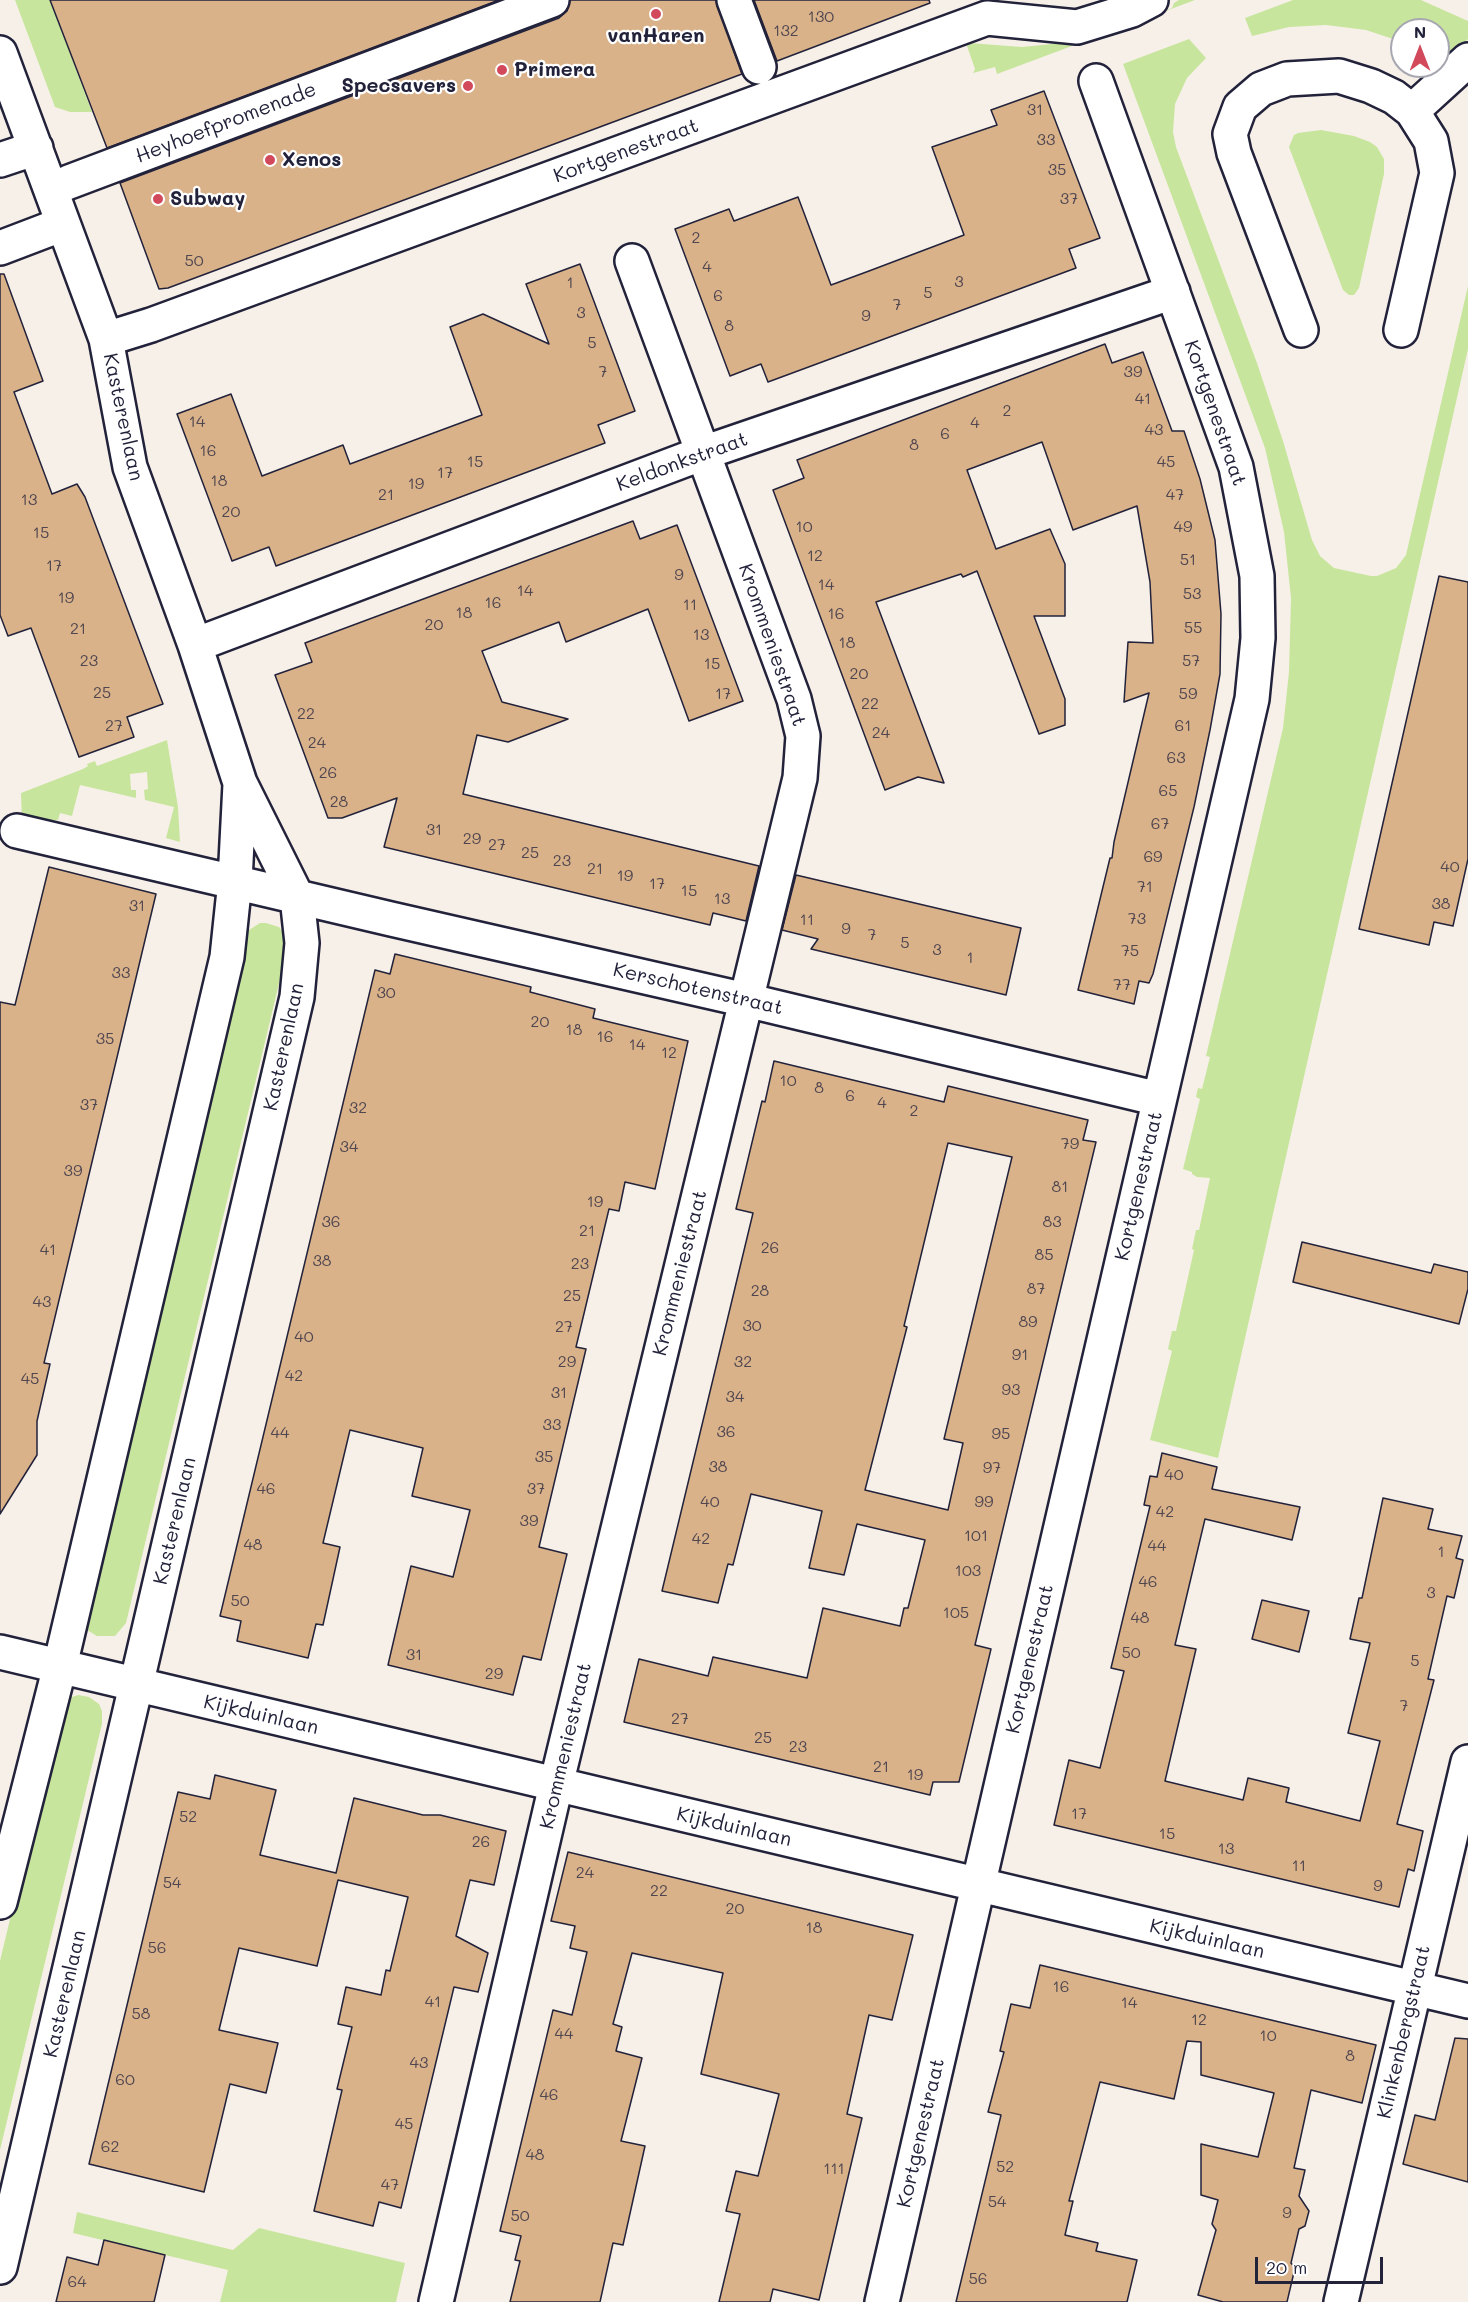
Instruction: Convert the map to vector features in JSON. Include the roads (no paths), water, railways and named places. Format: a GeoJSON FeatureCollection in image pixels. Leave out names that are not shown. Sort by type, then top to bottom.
{"type":"FeatureCollection","features":[{"type":"Feature","properties":{"kind":"street"},"geometry":{"type":"LineString","coordinates":[[734,0],[759,67]]}},
{"type":"Feature","properties":{"kind":"street","name":"Kortgenestraat"},"geometry":{"type":"LineString","coordinates":[[106,339],[151,325],[987,18],[1077,27],[1132,10],[1151,0]]}},
{"type":"Feature","properties":{"kind":"street","name":"Heyhoefpromenade"},"geometry":{"type":"LineString","coordinates":[[51,190],[541,2]]}},
{"type":"Feature","properties":{"kind":"street","name":"Kasterenlaan"},"geometry":{"type":"LineString","coordinates":[[0,53],[106,339],[130,467],[195,645],[240,783],[297,897],[302,943],[297,997],[0,2267]]}},
{"type":"Feature","properties":{"kind":"street"},"geometry":{"type":"LineString","coordinates":[[1412,111],[1468,60]]}},
{"type":"Feature","properties":{"kind":"street"},"geometry":{"type":"LineString","coordinates":[[1301,330],[1234,153],[1230,134],[1240,107],[1261,89],[1287,79],[1339,76],[1371,86],[1394,97],[1412,111],[1431,141],[1437,173],[1401,330]]}},
{"type":"Feature","properties":{"kind":"street","name":"Kortgenestraat"},"geometry":{"type":"LineString","coordinates":[[882,2302],[1252,699],[1258,638],[1257,576],[1236,467],[1096,81]]}},
{"type":"Feature","properties":{"kind":"street"},"geometry":{"type":"LineString","coordinates":[[0,160],[36,148]]}},
{"type":"Feature","properties":{"kind":"street"},"geometry":{"type":"LineString","coordinates":[[0,248],[63,224]]}},
{"type":"Feature","properties":{"kind":"street","name":"Krommeniestraat"},"geometry":{"type":"LineString","coordinates":[[435,2302],[556,1785],[800,778],[803,736],[794,699],[632,261]]}},
{"type":"Feature","properties":{"kind":"street","name":"Keldonkstraat"},"geometry":{"type":"LineString","coordinates":[[195,645],[703,453],[1173,292]]}},
{"type":"Feature","properties":{"kind":"street","name":"Kasterenlaan"},"geometry":{"type":"LineString","coordinates":[[0,1902],[60,1666],[227,957],[235,881],[240,783]]}},
{"type":"Feature","properties":{"kind":"street","name":"Kerschotenstraat"},"geometry":{"type":"LineString","coordinates":[[17,831],[746,999],[1159,1099]]}},
{"type":"Feature","properties":{"kind":"street","name":"Kijkduinlaan"},"geometry":{"type":"LineString","coordinates":[[0,1652],[1468,2001]]}},
{"type":"Feature","properties":{"kind":"street","name":"Klinkenbergstraat"},"geometry":{"type":"LineString","coordinates":[[1341,2302],[1468,1762]]}},
{"type":"Feature","properties":{"kind":"place","name":"vanHaren"},"geometry":{"type":"Point","coordinates":[656,14]}},
{"type":"Feature","properties":{"kind":"place","name":"Primera"},"geometry":{"type":"Point","coordinates":[502,70]}},
{"type":"Feature","properties":{"kind":"place","name":"Specsavers"},"geometry":{"type":"Point","coordinates":[468,86]}},
{"type":"Feature","properties":{"kind":"place","name":"Xenos"},"geometry":{"type":"Point","coordinates":[270,160]}},
{"type":"Feature","properties":{"kind":"place","name":"Subway"},"geometry":{"type":"Point","coordinates":[158,199]}}]}
